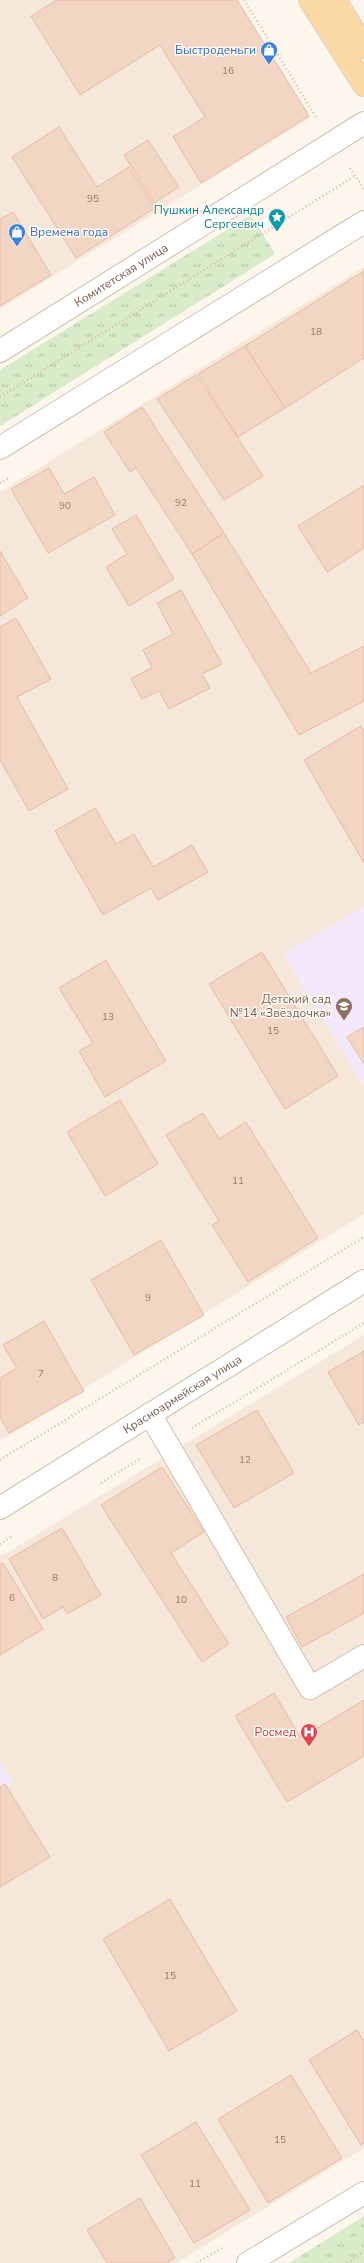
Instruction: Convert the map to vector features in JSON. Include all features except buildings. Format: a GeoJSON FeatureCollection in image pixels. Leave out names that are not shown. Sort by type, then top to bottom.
{"type":"FeatureCollection","features":[{"type":"Feature","properties":{"kind":"main road"},"geometry":{"type":"LineString","coordinates":[[310,0],[364,85]]}},
{"type":"Feature","properties":{"kind":"main road"},"geometry":{"type":"LineString","coordinates":[[335,0],[364,47]]}},
{"type":"Feature","properties":{"kind":"street","name":"Комитетская улица"},"geometry":{"type":"LineString","coordinates":[[0,351],[364,124]]}},
{"type":"Feature","properties":{"kind":"street"},"geometry":{"type":"LineString","coordinates":[[0,448],[364,222]]}},
{"type":"Feature","properties":{"kind":"street","name":"Красноармейская улица"},"geometry":{"type":"LineString","coordinates":[[0,1508],[364,1281]]}},
{"type":"Feature","properties":{"kind":"street"},"geometry":{"type":"LineString","coordinates":[[150,1414],[310,1688],[364,1656]]}},
{"type":"Feature","properties":{"kind":"street"},"geometry":{"type":"LineString","coordinates":[[248,2263],[364,2194]]}},
{"type":"Feature","properties":{"kind":"path"},"geometry":{"type":"LineString","coordinates":[[244,0],[333,144],[364,189]]}},
{"type":"Feature","properties":{"kind":"path"},"geometry":{"type":"LineString","coordinates":[[0,397],[355,176]]}},
{"type":"Feature","properties":{"kind":"path"},"geometry":{"type":"LineString","coordinates":[[0,1460],[364,1237]]}},
{"type":"Feature","properties":{"kind":"path"},"geometry":{"type":"LineString","coordinates":[[347,2263],[364,2252]]}},
{"type":"Feature","properties":{"kind":"shaded area"},"geometry":{"type":"Polygon","coordinates":[[[0,0],[238,0],[311,117],[0,309],[0,0]]]}},
{"type":"Feature","properties":{"kind":"shaded area"},"geometry":{"type":"Polygon","coordinates":[[[364,267],[364,1214],[0,1441],[0,492],[364,267]]]}},
{"type":"Feature","properties":{"kind":"shaded area","name":"Детский сад №14 «Звёздочка»"},"geometry":{"type":"Polygon","coordinates":[[[364,906],[364,1087],[283,954],[364,906]]]}},
{"type":"Feature","properties":{"kind":"shaded area"},"geometry":{"type":"Polygon","coordinates":[[[364,1335],[364,2148],[176,2263],[0,2263],[0,1557],[364,1335]]]}},
{"type":"Feature","properties":{"kind":"shaded area"},"geometry":{"type":"Polygon","coordinates":[[[0,1762],[13,1783],[0,1791],[0,1762]]]}},
{"type":"Feature","properties":{"kind":"green space"},"geometry":{"type":"Polygon","coordinates":[[[251,215],[275,254],[0,426],[0,370],[251,215]]]}},
{"type":"Feature","properties":{"kind":"green space"},"geometry":{"type":"Polygon","coordinates":[[[364,2216],[364,2263],[289,2263],[364,2216]]]}},
{"type":"Feature","properties":{"kind":"place","name":"Быстроденьги"},"geometry":{"type":"Point","coordinates":[269,65]}},
{"type":"Feature","properties":{"kind":"place","name":"Пушкин Александр Сергеевич"},"geometry":{"type":"Point","coordinates":[277,232]}},
{"type":"Feature","properties":{"kind":"place","name":"Времена года"},"geometry":{"type":"Point","coordinates":[17,247]}},
{"type":"Feature","properties":{"kind":"place","name":"Детский сад №14 «Звёздочка»"},"geometry":{"type":"Point","coordinates":[344,1021]}},
{"type":"Feature","properties":{"kind":"place","name":"Росмед"},"geometry":{"type":"Point","coordinates":[309,1747]}}]}
